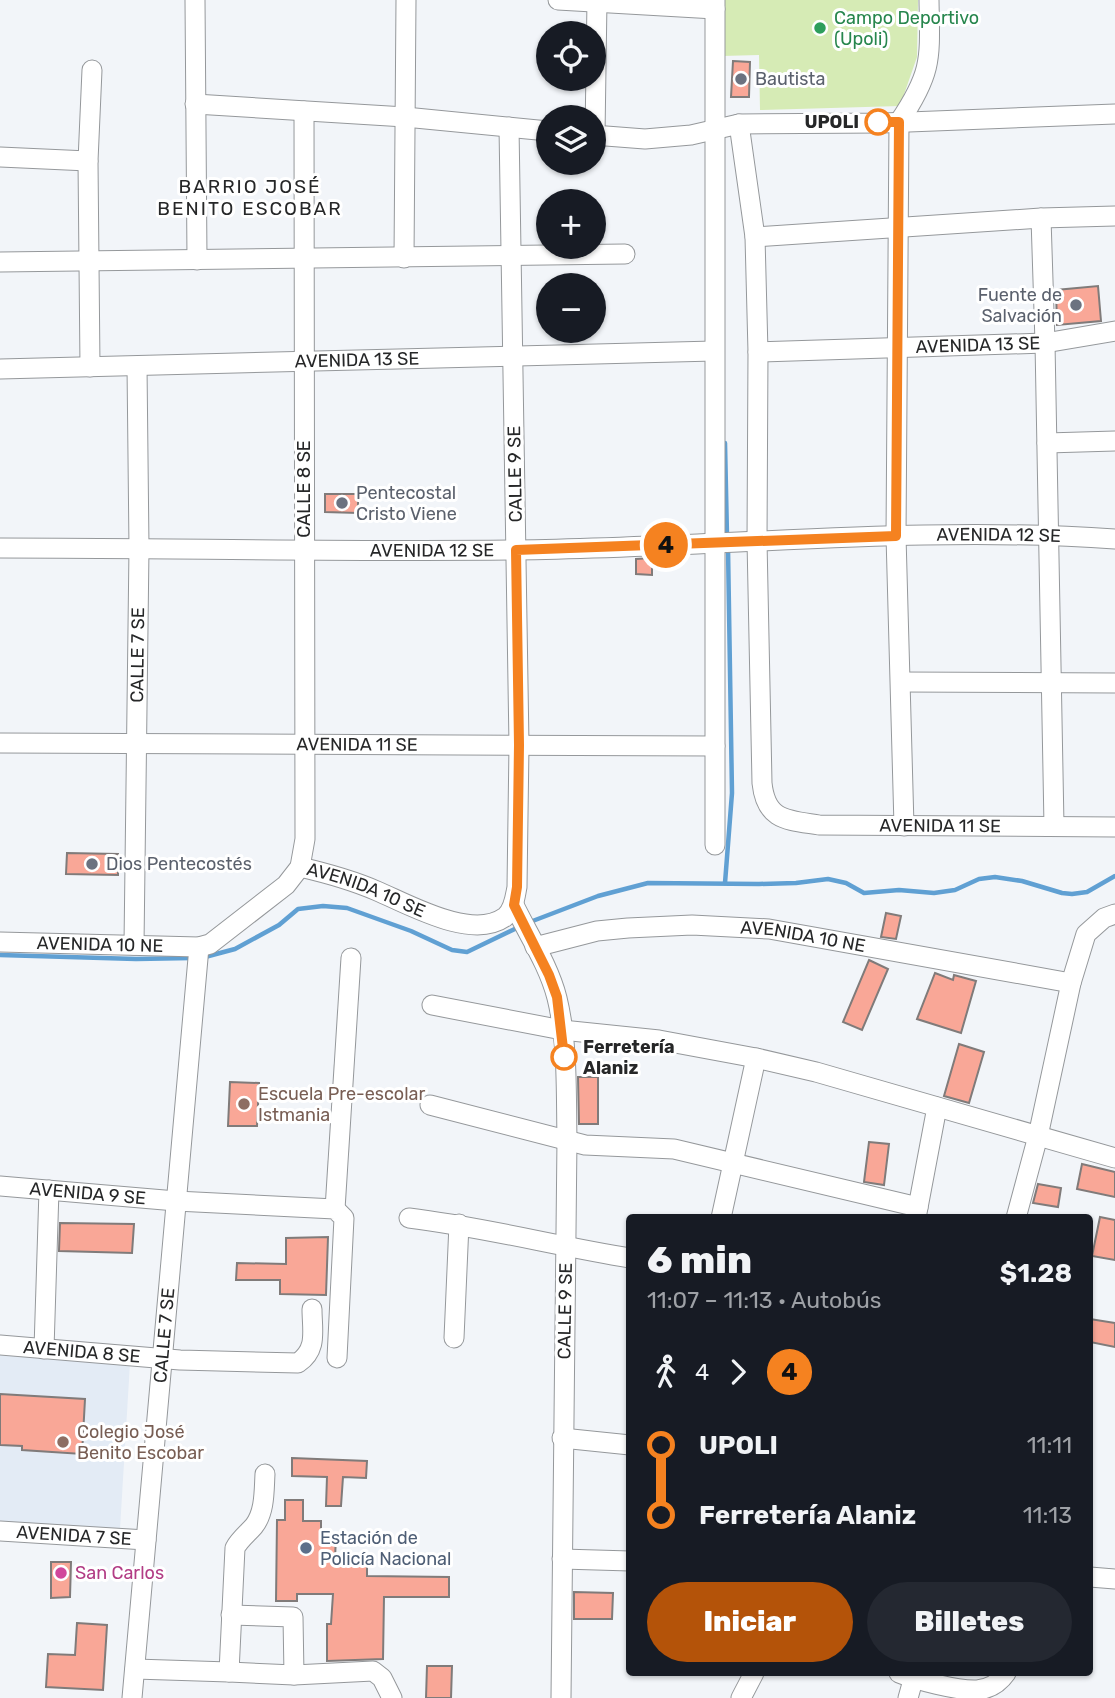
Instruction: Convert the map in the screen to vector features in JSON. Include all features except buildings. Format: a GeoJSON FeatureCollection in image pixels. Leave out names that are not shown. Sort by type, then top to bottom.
{"type":"FeatureCollection","features":[{"type":"Feature","properties":{"kind":"street"},"geometry":{"type":"LineString","coordinates":[[195,0],[197,260]]}},
{"type":"Feature","properties":{"kind":"street"},"geometry":{"type":"LineString","coordinates":[[404,258],[406,0]]}},
{"type":"Feature","properties":{"kind":"street"},"geometry":{"type":"LineString","coordinates":[[558,0],[715,4],[714,351],[733,543]]}},
{"type":"Feature","properties":{"kind":"street"},"geometry":{"type":"LineString","coordinates":[[595,105],[597,0]]}},
{"type":"Feature","properties":{"kind":"street"},"geometry":{"type":"LineString","coordinates":[[904,826],[896,536],[899,122],[916,96],[926,73],[930,56],[929,0]]}},
{"type":"Feature","properties":{"kind":"street"},"geometry":{"type":"LineString","coordinates":[[90,367],[88,161],[92,70]]}},
{"type":"Feature","properties":{"kind":"street"},"geometry":{"type":"LineString","coordinates":[[195,104],[405,117],[536,130]]}},
{"type":"Feature","properties":{"kind":"street","name":"CALLE 8 SE"},"geometry":{"type":"LineString","coordinates":[[300,867],[304,839],[305,744],[304,111]]}},
{"type":"Feature","properties":{"kind":"street"},"geometry":{"type":"LineString","coordinates":[[606,136],[645,139],[714,131],[739,124],[899,122],[1115,114]]}},
{"type":"Feature","properties":{"kind":"street"},"geometry":{"type":"LineString","coordinates":[[715,845],[715,746],[733,543],[758,352],[755,237],[739,124]]}},
{"type":"Feature","properties":{"kind":"street","name":"CALLE 9 SE"},"geometry":{"type":"LineString","coordinates":[[509,127],[519,745],[517,887],[523,924],[557,997],[562,1030],[567,1139],[561,1698]]}},
{"type":"Feature","properties":{"kind":"street"},"geometry":{"type":"LineString","coordinates":[[0,157],[88,161]]}},
{"type":"Feature","properties":{"kind":"street"},"geometry":{"type":"LineString","coordinates":[[755,237],[1041,218],[1115,216]]}},
{"type":"Feature","properties":{"kind":"street"},"geometry":{"type":"LineString","coordinates":[[1041,218],[1054,826]]}},
{"type":"Feature","properties":{"kind":"street"},"geometry":{"type":"LineString","coordinates":[[0,262],[625,254]]}},
{"type":"Feature","properties":{"kind":"street","name":"AVENIDA 13 SE"},"geometry":{"type":"LineString","coordinates":[[758,352],[1045,343],[1115,331]]}},
{"type":"Feature","properties":{"kind":"street","name":"AVENIDA 13 SE"},"geometry":{"type":"LineString","coordinates":[[0,369],[714,351]]}},
{"type":"Feature","properties":{"kind":"street","name":"CALLE 7 SE"},"geometry":{"type":"LineString","coordinates":[[134,944],[139,548],[137,366]]}},
{"type":"Feature","properties":{"kind":"street"},"geometry":{"type":"LineString","coordinates":[[1047,443],[1115,441]]}},
{"type":"Feature","properties":{"kind":"street","name":"AVENIDA 12 SE"},"geometry":{"type":"LineString","coordinates":[[0,548],[516,550],[896,536],[1049,534],[1115,539]]}},
{"type":"Feature","properties":{"kind":"street","name":"AVENIDA 11 SE"},"geometry":{"type":"LineString","coordinates":[[733,543],[764,797],[775,814],[789,820],[809,823],[1115,827]]}},
{"type":"Feature","properties":{"kind":"street"},"geometry":{"type":"LineString","coordinates":[[901,682],[1115,683]]}},
{"type":"Feature","properties":{"kind":"street","name":"AVENIDA 11 SE"},"geometry":{"type":"LineString","coordinates":[[0,743],[715,746]]}},
{"type":"Feature","properties":{"kind":"street","name":"AVENIDA 10 SE"},"geometry":{"type":"LineString","coordinates":[[198,958],[210,944],[286,886],[300,867],[332,874],[418,910],[457,923],[476,924],[505,916],[523,924]]}},
{"type":"Feature","properties":{"kind":"street"},"geometry":{"type":"LineString","coordinates":[[1017,1214],[1086,934],[1104,918],[1115,914]]}},
{"type":"Feature","properties":{"kind":"street","name":"AVENIDA 10 NE"},"geometry":{"type":"LineString","coordinates":[[523,924],[597,931],[692,925],[756,929],[1072,983]]}},
{"type":"Feature","properties":{"kind":"street","name":"AVENIDA 10 NE"},"geometry":{"type":"LineString","coordinates":[[0,942],[134,944],[198,958]]}},
{"type":"Feature","properties":{"kind":"street","name":"CALLE 7 SE"},"geometry":{"type":"LineString","coordinates":[[132,1698],[198,958]]}},
{"type":"Feature","properties":{"kind":"street"},"geometry":{"type":"LineString","coordinates":[[337,1358],[344,1218],[335,1209],[351,958]]}},
{"type":"Feature","properties":{"kind":"street"},"geometry":{"type":"LineString","coordinates":[[432,1005],[562,1030],[659,1040],[756,1058],[816,1072],[1115,1158]]}},
{"type":"Feature","properties":{"kind":"street"},"geometry":{"type":"LineString","coordinates":[[722,1214],[756,1058]]}},
{"type":"Feature","properties":{"kind":"street"},"geometry":{"type":"LineString","coordinates":[[430,1105],[585,1144],[674,1149],[917,1213],[937,1107]]}},
{"type":"Feature","properties":{"kind":"street","name":"AVENIDA 9 SE"},"geometry":{"type":"LineString","coordinates":[[0,1186],[176,1201],[335,1209]]}},
{"type":"Feature","properties":{"kind":"street"},"geometry":{"type":"LineString","coordinates":[[44,1349],[49,1190]]}},
{"type":"Feature","properties":{"kind":"street"},"geometry":{"type":"LineString","coordinates":[[409,1218],[459,1224],[626,1257]]}},
{"type":"Feature","properties":{"kind":"street"},"geometry":{"type":"LineString","coordinates":[[454,1338],[459,1224]]}},
{"type":"Feature","properties":{"kind":"street","name":"AVENIDA 8 SE"},"geometry":{"type":"LineString","coordinates":[[0,1345],[162,1359],[298,1363],[308,1356],[313,1345],[312,1309]]}},
{"type":"Feature","properties":{"kind":"street"},"geometry":{"type":"LineString","coordinates":[[562,1438],[626,1445]]}},
{"type":"Feature","properties":{"kind":"street"},"geometry":{"type":"LineString","coordinates":[[229,1672],[235,1548],[256,1524],[262,1507],[265,1474]]}},
{"type":"Feature","properties":{"kind":"street","name":"AVENIDA 7 SE"},"geometry":{"type":"LineString","coordinates":[[0,1531],[146,1540]]}},
{"type":"Feature","properties":{"kind":"street"},"geometry":{"type":"LineString","coordinates":[[562,1559],[626,1561]]}},
{"type":"Feature","properties":{"kind":"street"},"geometry":{"type":"LineString","coordinates":[[1093,1577],[1115,1579]]}},
{"type":"Feature","properties":{"kind":"street"},"geometry":{"type":"LineString","coordinates":[[231,1615],[293,1618],[294,1675]]}},
{"type":"Feature","properties":{"kind":"street"},"geometry":{"type":"LineString","coordinates":[[135,1669],[294,1675],[373,1671],[382,1678],[392,1698]]}},
{"type":"Feature","properties":{"kind":"street"},"geometry":{"type":"LineString","coordinates":[[741,1698],[752,1676]]}},
{"type":"Feature","properties":{"kind":"street"},"geometry":{"type":"LineString","coordinates":[[909,1681],[976,1690],[993,1686],[1003,1676]]}},
{"type":"Feature","properties":{"kind":"shaded area","name":"Colegio José Benito Escobar"},"geometry":{"type":"Polygon","coordinates":[[[0,1355],[130,1363],[120,1529],[0,1521],[0,1355]]]}},
{"type":"Feature","properties":{"kind":"green space","name":"Campo Deportivo (Upoli)"},"geometry":{"type":"Polygon","coordinates":[[[721,0],[918,0],[917,57],[900,106],[760,110],[759,55],[722,56],[721,0]]]}},
{"type":"Feature","properties":{"kind":"waterway"},"geometry":{"type":"LineString","coordinates":[[725,443],[727,536]]}},
{"type":"Feature","properties":{"kind":"waterway"},"geometry":{"type":"LineString","coordinates":[[725,883],[732,793],[728,548]]}},
{"type":"Feature","properties":{"kind":"waterway"},"geometry":{"type":"LineString","coordinates":[[530,922],[598,896],[648,883],[759,884],[828,879],[846,883],[864,893],[899,890],[934,893],[955,890],[979,879],[995,877],[1072,894],[1087,892],[1115,876]]}},
{"type":"Feature","properties":{"kind":"waterway"},"geometry":{"type":"LineString","coordinates":[[205,957],[235,949],[279,925],[298,909],[323,906],[347,908],[411,931],[452,950],[467,952],[519,927]]}},
{"type":"Feature","properties":{"kind":"waterway"},"geometry":{"type":"LineString","coordinates":[[0,955],[192,958]]}},
{"type":"Feature","properties":{"kind":"bus line","name":"4"},"geometry":{"type":"LineString","coordinates":[[564,1057],[557,997],[514,905],[517,887],[519,745],[516,550],[896,536],[899,122],[878,122]]}},
{"type":"Feature","properties":{"kind":"place","name":"Campo Deportivo (Upoli)"},"geometry":{"type":"Point","coordinates":[820,28]}},
{"type":"Feature","properties":{"kind":"place","name":"Bautista"},"geometry":{"type":"Point","coordinates":[741,79]}},
{"type":"Feature","properties":{"kind":"place","name":"UPOLI"},"geometry":{"type":"Point","coordinates":[878,122]}},
{"type":"Feature","properties":{"kind":"place","name":"Fuente de Salvación"},"geometry":{"type":"Point","coordinates":[1076,305]}},
{"type":"Feature","properties":{"kind":"place","name":"Pentecostal Cristo Viene"},"geometry":{"type":"Point","coordinates":[342,503]}},
{"type":"Feature","properties":{"kind":"place","name":"Dios Pentecostés"},"geometry":{"type":"Point","coordinates":[92,864]}},
{"type":"Feature","properties":{"kind":"place","name":"Ferretería Alaniz"},"geometry":{"type":"Point","coordinates":[564,1057]}},
{"type":"Feature","properties":{"kind":"place","name":"Escuela Pre-escolar Istmania"},"geometry":{"type":"Point","coordinates":[244,1104]}},
{"type":"Feature","properties":{"kind":"place","name":"Colegio José Benito Escobar"},"geometry":{"type":"Point","coordinates":[63,1442]}},
{"type":"Feature","properties":{"kind":"place","name":"Estación de Policía Nacional"},"geometry":{"type":"Point","coordinates":[306,1548]}},
{"type":"Feature","properties":{"kind":"place","name":"San Carlos"},"geometry":{"type":"Point","coordinates":[61,1573]}},
{"type":"Feature","properties":{"kind":"district","name":"BARRIO JOSÉ BENITO ESCOBAR"},"geometry":{"type":"Point","coordinates":[250,197]}}]}
